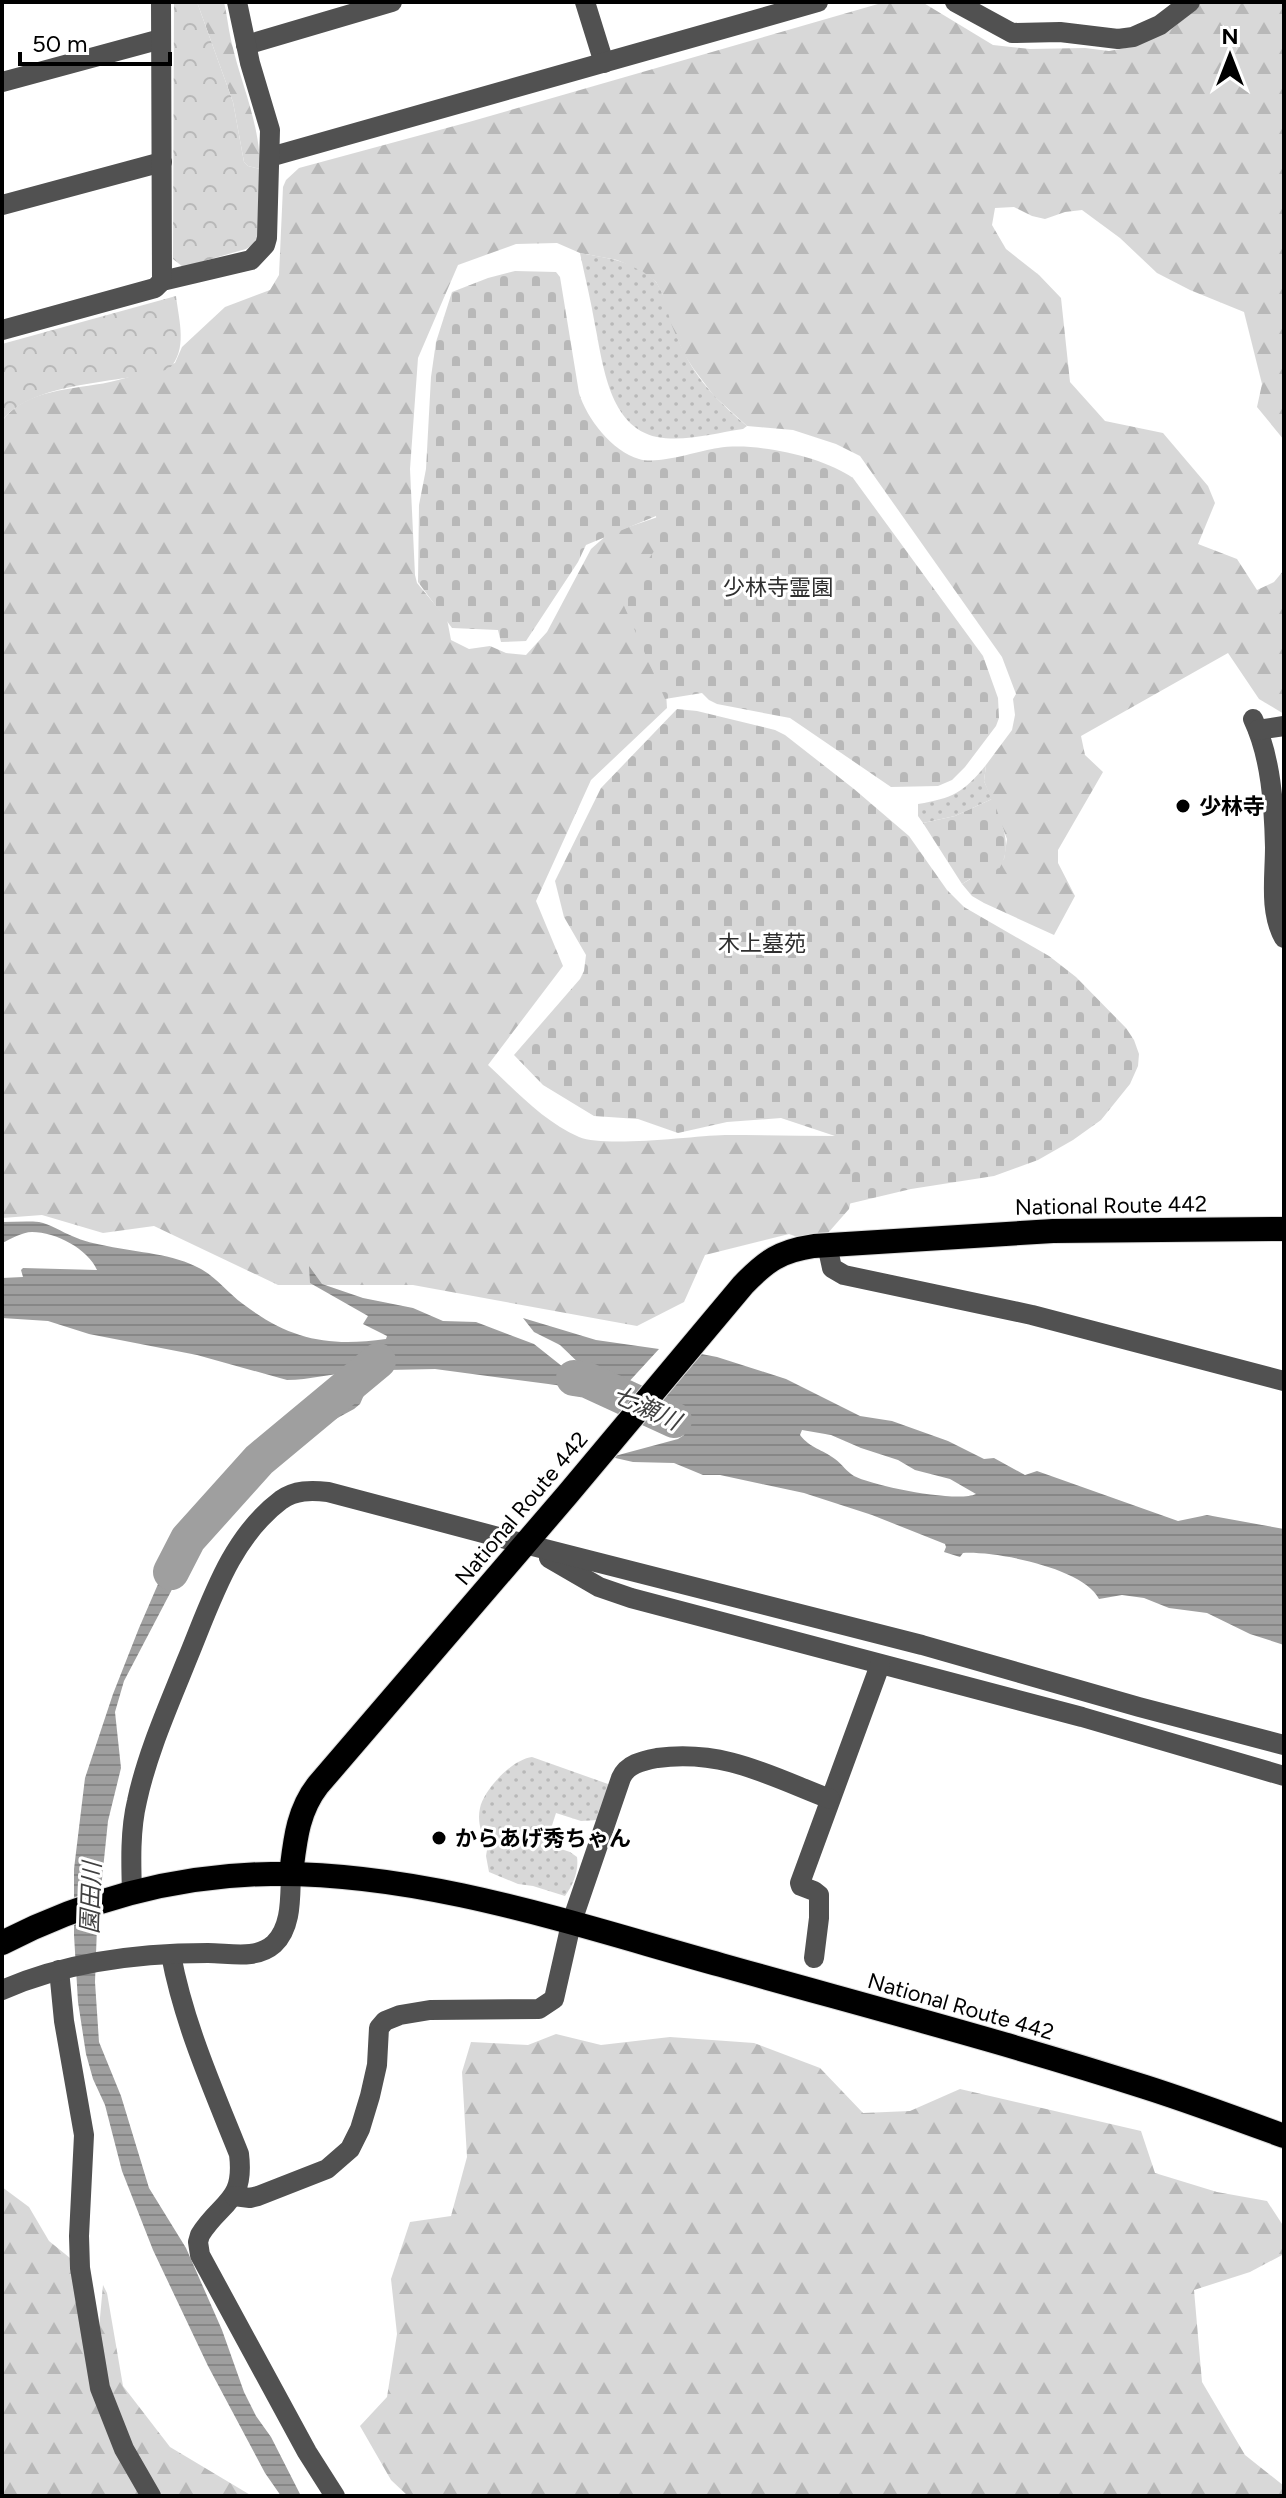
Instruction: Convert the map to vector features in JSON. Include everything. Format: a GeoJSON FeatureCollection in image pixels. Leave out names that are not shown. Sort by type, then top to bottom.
{"type":"FeatureCollection","features":[{"type":"Feature","properties":{"kind":"highway","name":"National Route 442"},"geometry":{"type":"LineString","coordinates":[[291,1874],[298,1824],[311,1793],[743,1285],[781,1253],[827,1245],[1062,1231],[1284,1229]]}},
{"type":"Feature","properties":{"kind":"highway","name":"National Route 442"},"geometry":{"type":"LineString","coordinates":[[2,1943],[62,1916],[126,1894],[201,1879],[291,1874],[412,1887],[488,1902],[571,1924],[1051,2058],[1149,2088],[1284,2136]]}},
{"type":"Feature","properties":{"kind":"street"},"geometry":{"type":"LineString","coordinates":[[161,2],[162,281]]}},
{"type":"Feature","properties":{"kind":"street"},"geometry":{"type":"LineString","coordinates":[[2,330],[155,288],[162,281],[251,260],[257,254],[267,238],[268,122],[237,2]]}},
{"type":"Feature","properties":{"kind":"street"},"geometry":{"type":"LineString","coordinates":[[246,45],[392,2]]}},
{"type":"Feature","properties":{"kind":"street"},"geometry":{"type":"LineString","coordinates":[[585,2],[604,63]]}},
{"type":"Feature","properties":{"kind":"street"},"geometry":{"type":"LineString","coordinates":[[270,157],[818,2]]}},
{"type":"Feature","properties":{"kind":"street"},"geometry":{"type":"LineString","coordinates":[[955,2],[1012,33],[1060,32],[1118,39],[1133,37],[1160,25],[1190,2]]}},
{"type":"Feature","properties":{"kind":"street"},"geometry":{"type":"LineString","coordinates":[[2,82],[161,39]]}},
{"type":"Feature","properties":{"kind":"street"},"geometry":{"type":"LineString","coordinates":[[2,205],[162,162]]}},
{"type":"Feature","properties":{"kind":"street"},"geometry":{"type":"LineString","coordinates":[[1284,726],[1255,725],[1267,767],[1274,817],[1275,917],[1284,938]]}},
{"type":"Feature","properties":{"kind":"street"},"geometry":{"type":"LineString","coordinates":[[827,1245],[832,1268],[844,1275],[1032,1315],[1284,1381]]}},
{"type":"Feature","properties":{"kind":"street"},"geometry":{"type":"LineString","coordinates":[[126,1894],[142,1780],[216,1589],[253,1527],[289,1495],[307,1491],[328,1492],[922,1645],[1284,1745]]}},
{"type":"Feature","properties":{"kind":"street"},"geometry":{"type":"LineString","coordinates":[[525,1544],[599,1587],[631,1598],[1082,1717],[1284,1776]]}},
{"type":"Feature","properties":{"kind":"street"},"geometry":{"type":"LineString","coordinates":[[814,1958],[819,1895],[800,1883],[880,1665]]}},
{"type":"Feature","properties":{"kind":"street"},"geometry":{"type":"LineString","coordinates":[[234,2196],[258,2196],[327,2169],[344,2156],[355,2140],[365,2114],[377,2065],[379,2028],[385,2021],[430,2010],[539,2009],[554,1999],[571,1924],[621,1778],[628,1768],[645,1761],[671,1757],[713,1757],[739,1763],[830,1799]]}},
{"type":"Feature","properties":{"kind":"street"},"geometry":{"type":"LineString","coordinates":[[2,1990],[59,1970],[105,1962],[171,1955],[255,1954],[273,1945],[279,1938],[288,1917],[291,1874]]}},
{"type":"Feature","properties":{"kind":"street"},"geometry":{"type":"LineString","coordinates":[[171,1955],[176,1982],[198,2048],[239,2154],[240,2178],[234,2196],[204,2229],[198,2242],[200,2255],[307,2452],[335,2496]]}},
{"type":"Feature","properties":{"kind":"street"},"geometry":{"type":"LineString","coordinates":[[59,1970],[64,2021],[84,2135],[80,2268],[100,2388],[124,2449],[151,2496]]}},
{"type":"Feature","properties":{"kind":"green space"},"geometry":{"type":"Polygon","coordinates":[[[174,2],[197,2],[233,102],[244,162],[260,169],[258,237],[252,245],[183,267],[173,259],[174,2]]]}},
{"type":"Feature","properties":{"kind":"green space"},"geometry":{"type":"Polygon","coordinates":[[[197,2],[224,2],[235,57],[253,119],[260,169],[244,162],[233,102],[197,2]]]}},
{"type":"Feature","properties":{"kind":"green space"},"geometry":{"type":"Polygon","coordinates":[[[891,2],[922,2],[993,45],[1109,51],[1131,47],[1169,31],[1185,18],[1197,2],[1284,2],[1284,440],[1257,407],[1262,384],[1244,312],[1157,273],[1120,238],[1082,210],[1045,219],[1014,207],[995,208],[992,225],[1006,249],[1039,275],[1061,298],[1070,382],[1105,421],[1163,433],[1208,486],[1215,503],[1198,544],[1237,559],[1257,590],[1274,582],[1284,570],[1284,714],[1259,699],[1228,653],[1081,736],[1085,755],[1103,772],[1058,850],[1058,863],[1075,896],[1054,935],[984,903],[972,896],[962,884],[1004,859],[1007,839],[984,781],[986,765],[1012,730],[1015,715],[1013,699],[1016,694],[1002,657],[860,456],[836,444],[793,430],[747,426],[714,396],[693,368],[672,326],[662,293],[656,282],[642,271],[617,260],[580,253],[557,243],[516,244],[458,265],[418,358],[410,469],[415,575],[417,583],[447,619],[451,640],[469,649],[490,646],[506,653],[526,655],[547,632],[591,549],[608,534],[687,507],[663,645],[667,708],[591,780],[536,901],[563,966],[488,1065],[554,1123],[579,1137],[592,1140],[725,1135],[836,1136],[858,1169],[849,1209],[821,1241],[789,1234],[705,1255],[684,1302],[637,1326],[413,1285],[278,1285],[154,1226],[103,1233],[42,1215],[2,1218],[2,421],[12,410],[37,396],[110,382],[175,363],[182,347],[225,307],[270,290],[279,275],[283,187],[299,168],[891,2]]]}},
{"type":"Feature","properties":{"kind":"green space"},"geometry":{"type":"Polygon","coordinates":[[[580,253],[630,265],[655,281],[695,372],[719,401],[747,426],[700,436],[668,438],[641,431],[628,421],[618,407],[605,375],[580,253]]]}},
{"type":"Feature","properties":{"kind":"green space","name":"少林寺霊園"},"geometry":{"type":"Polygon","coordinates":[[[515,271],[556,272],[560,277],[579,393],[594,423],[619,449],[639,459],[657,460],[718,448],[769,449],[824,463],[853,478],[983,656],[998,698],[999,718],[996,726],[952,780],[938,786],[891,787],[790,718],[717,704],[702,693],[665,699],[621,599],[659,544],[656,516],[586,545],[526,641],[501,642],[498,630],[452,628],[418,582],[419,505],[426,469],[436,342],[452,292],[515,271]]]}},
{"type":"Feature","properties":{"kind":"green space"},"geometry":{"type":"Polygon","coordinates":[[[176,296],[180,344],[179,353],[169,369],[56,390],[16,408],[2,421],[2,344],[176,296]]]}},
{"type":"Feature","properties":{"kind":"green space","name":"木上墓苑"},"geometry":{"type":"Polygon","coordinates":[[[677,709],[697,711],[785,735],[909,836],[947,890],[964,907],[1049,956],[1076,977],[1126,1028],[1139,1054],[1138,1066],[1130,1084],[1101,1120],[1038,1160],[994,1176],[911,1189],[848,1204],[851,1162],[835,1136],[781,1118],[727,1122],[678,1133],[638,1119],[594,1116],[543,1085],[514,1055],[580,979],[586,955],[564,917],[555,881],[601,788],[677,709]]]}},
{"type":"Feature","properties":{"kind":"green space"},"geometry":{"type":"Polygon","coordinates":[[[986,765],[984,781],[992,799],[955,816],[923,823],[918,816],[918,804],[956,793],[986,765]]]}},
{"type":"Feature","properties":{"kind":"green space"},"geometry":{"type":"Polygon","coordinates":[[[992,799],[1006,843],[1002,864],[986,884],[970,879],[962,884],[923,823],[955,816],[992,799]]]}},
{"type":"Feature","properties":{"kind":"green space"},"geometry":{"type":"Polygon","coordinates":[[[532,1757],[608,1784],[613,1793],[598,1820],[581,1821],[556,1813],[546,1844],[577,1857],[575,1878],[565,1896],[518,1884],[489,1872],[486,1856],[488,1844],[479,1822],[483,1800],[508,1769],[532,1757]]]}},
{"type":"Feature","properties":{"kind":"green space"},"geometry":{"type":"Polygon","coordinates":[[[556,2034],[601,2045],[670,2037],[754,2043],[820,2068],[863,2113],[910,2111],[960,2089],[1141,2131],[1155,2173],[1217,2192],[1267,2201],[1284,2227],[1284,2254],[1250,2272],[1194,2290],[1202,2382],[1245,2455],[1284,2486],[1284,2496],[408,2496],[391,2480],[360,2426],[387,2397],[397,2334],[391,2279],[410,2222],[451,2216],[467,2157],[462,2072],[471,2042],[528,2045],[556,2034]]]}},
{"type":"Feature","properties":{"kind":"green space"},"geometry":{"type":"Polygon","coordinates":[[[2,2187],[29,2207],[49,2241],[70,2258],[98,2339],[103,2285],[123,2386],[170,2447],[252,2496],[160,2496],[134,2482],[139,2496],[2,2496],[2,2187]]]}},
{"type":"Feature","properties":{"kind":"water"},"geometry":{"type":"Polygon","coordinates":[[[2,1222],[39,1222],[90,1242],[190,1264],[207,1273],[260,1316],[277,1326],[311,1338],[346,1342],[386,1339],[387,1336],[363,1324],[368,1316],[310,1283],[309,1266],[322,1284],[363,1298],[413,1308],[443,1321],[476,1322],[534,1344],[563,1367],[583,1367],[560,1345],[534,1332],[523,1318],[596,1340],[659,1349],[614,1398],[556,1385],[435,1369],[388,1370],[375,1374],[360,1404],[354,1409],[319,1428],[298,1434],[269,1456],[253,1474],[240,1498],[178,1578],[124,1681],[115,1712],[121,1768],[108,1821],[97,1927],[95,1982],[99,2042],[121,2096],[149,2188],[186,2248],[222,2330],[244,2392],[301,2496],[281,2496],[265,2473],[208,2366],[153,2250],[122,2171],[105,2105],[86,2054],[78,2002],[74,1869],[85,1778],[113,1694],[168,1561],[188,1533],[213,1522],[235,1482],[270,1437],[313,1421],[345,1401],[357,1382],[358,1373],[287,1380],[197,1355],[89,1334],[48,1321],[2,1318],[2,1278],[23,1277],[23,1268],[97,1270],[79,1249],[51,1235],[28,1232],[2,1243],[2,1222]]]}},
{"type":"Feature","properties":{"kind":"water"},"geometry":{"type":"Polygon","coordinates":[[[696,1353],[786,1379],[860,1416],[892,1421],[948,1441],[984,1459],[994,1458],[1025,1475],[1037,1471],[1178,1521],[1207,1515],[1284,1529],[1284,1645],[1250,1634],[1207,1613],[1169,1608],[1144,1598],[1122,1595],[1099,1599],[1076,1578],[1038,1564],[996,1555],[963,1553],[960,1557],[944,1552],[945,1544],[872,1515],[804,1493],[720,1475],[703,1475],[674,1463],[633,1462],[611,1457],[684,1435],[676,1426],[646,1414],[696,1353]],[[802,1430],[800,1435],[851,1474],[864,1480],[934,1495],[976,1494],[950,1479],[915,1470],[898,1460],[831,1435],[802,1430]]]}},
{"type":"Feature","properties":{"kind":"waterway","name":"園田川"},"geometry":{"type":"LineString","coordinates":[[171,1572],[188,1539],[259,1460],[378,1361]]}},
{"type":"Feature","properties":{"kind":"waterway","name":"七瀬川"},"geometry":{"type":"LineString","coordinates":[[574,1378],[587,1380],[674,1420]]}},
{"type":"Feature","properties":{"kind":"place","name":"少林寺"},"geometry":{"type":"Point","coordinates":[1183,806]}},
{"type":"Feature","properties":{"kind":"place","name":"からあげ秀ちゃん"},"geometry":{"type":"Point","coordinates":[439,1838]}}]}
